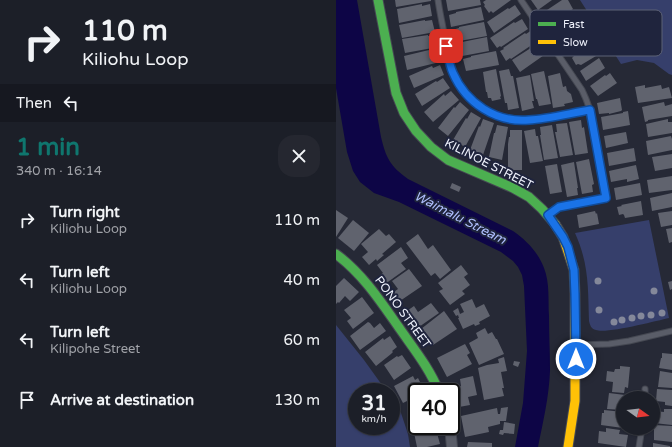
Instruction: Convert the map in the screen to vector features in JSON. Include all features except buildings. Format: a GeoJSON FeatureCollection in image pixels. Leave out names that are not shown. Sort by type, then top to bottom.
{"type":"FeatureCollection","features":[{"type":"Feature","properties":{"kind":"street","name":"KILINOE STREET"},"geometry":{"type":"LineString","coordinates":[[378,0],[396,93],[404,113],[416,132],[431,147],[448,160],[521,192],[548,215],[568,247],[574,270],[576,345],[575,401],[568,447]]}},
{"type":"Feature","properties":{"kind":"street","name":"PONO STREET"},"geometry":{"type":"LineString","coordinates":[[336,254],[356,271],[368,285],[427,367],[435,383]]}},
{"type":"Feature","properties":{"kind":"street"},"geometry":{"type":"LineString","coordinates":[[451,435],[452,447]]}},
{"type":"Feature","properties":{"kind":"lane"},"geometry":{"type":"LineString","coordinates":[[438,0],[452,72],[462,89],[476,104],[495,115],[520,120],[538,119],[590,110]]}},
{"type":"Feature","properties":{"kind":"lane"},"geometry":{"type":"LineString","coordinates":[[521,0],[530,13]]}},
{"type":"Feature","properties":{"kind":"lane"},"geometry":{"type":"LineString","coordinates":[[548,215],[559,207],[606,198],[590,110],[582,90],[559,56]]}},
{"type":"Feature","properties":{"kind":"lane"},"geometry":{"type":"LineString","coordinates":[[576,345],[609,344],[672,331]]}},
{"type":"Feature","properties":{"kind":"lane"},"geometry":{"type":"LineString","coordinates":[[639,447],[641,435]]}},
{"type":"Feature","properties":{"kind":"shaded area"},"geometry":{"type":"Polygon","coordinates":[[[580,0],[672,0],[672,75],[654,63],[637,60],[621,64],[616,56],[662,56],[662,10],[586,10],[580,0]]]}},
{"type":"Feature","properties":{"kind":"shaded area"},"geometry":{"type":"Polygon","coordinates":[[[649,220],[669,318],[620,329],[601,331],[593,329],[589,321],[587,276],[580,244],[575,233],[649,220]]]}},
{"type":"Feature","properties":{"kind":"shaded area"},"geometry":{"type":"Polygon","coordinates":[[[336,325],[381,383],[348,383],[348,435],[400,435],[400,412],[408,434],[410,447],[336,447],[336,325]]]}},
{"type":"Feature","properties":{"kind":"water","name":"Waimalu Stream"},"geometry":{"type":"Polygon","coordinates":[[[336,0],[357,0],[381,137],[387,156],[393,166],[408,179],[513,231],[531,247],[541,262],[546,274],[548,286],[550,371],[547,400],[538,447],[515,447],[523,403],[527,351],[524,286],[522,275],[513,261],[501,252],[399,202],[374,193],[360,182],[353,171],[347,152],[336,88],[336,0]]]}},
{"type":"Feature","properties":{"kind":"traffic: fast"},"geometry":{"type":"LineString","coordinates":[[378,0],[396,93],[404,113],[416,131],[431,147],[448,160],[513,188],[529,197],[555,224]]}},
{"type":"Feature","properties":{"kind":"traffic: fast"},"geometry":{"type":"LineString","coordinates":[[336,254],[355,270],[379,299],[421,359],[435,383]]}},
{"type":"Feature","properties":{"kind":"traffic: slow"},"geometry":{"type":"LineString","coordinates":[[555,224],[563,237],[574,270],[575,401],[568,447]]}},
{"type":"Feature","properties":{"kind":"route"},"geometry":{"type":"LineString","coordinates":[[446,46],[452,72],[457,82],[476,104],[495,115],[513,120],[529,120],[590,110],[606,198],[559,207],[548,215],[558,228],[568,247],[574,270],[576,359]]}}]}
